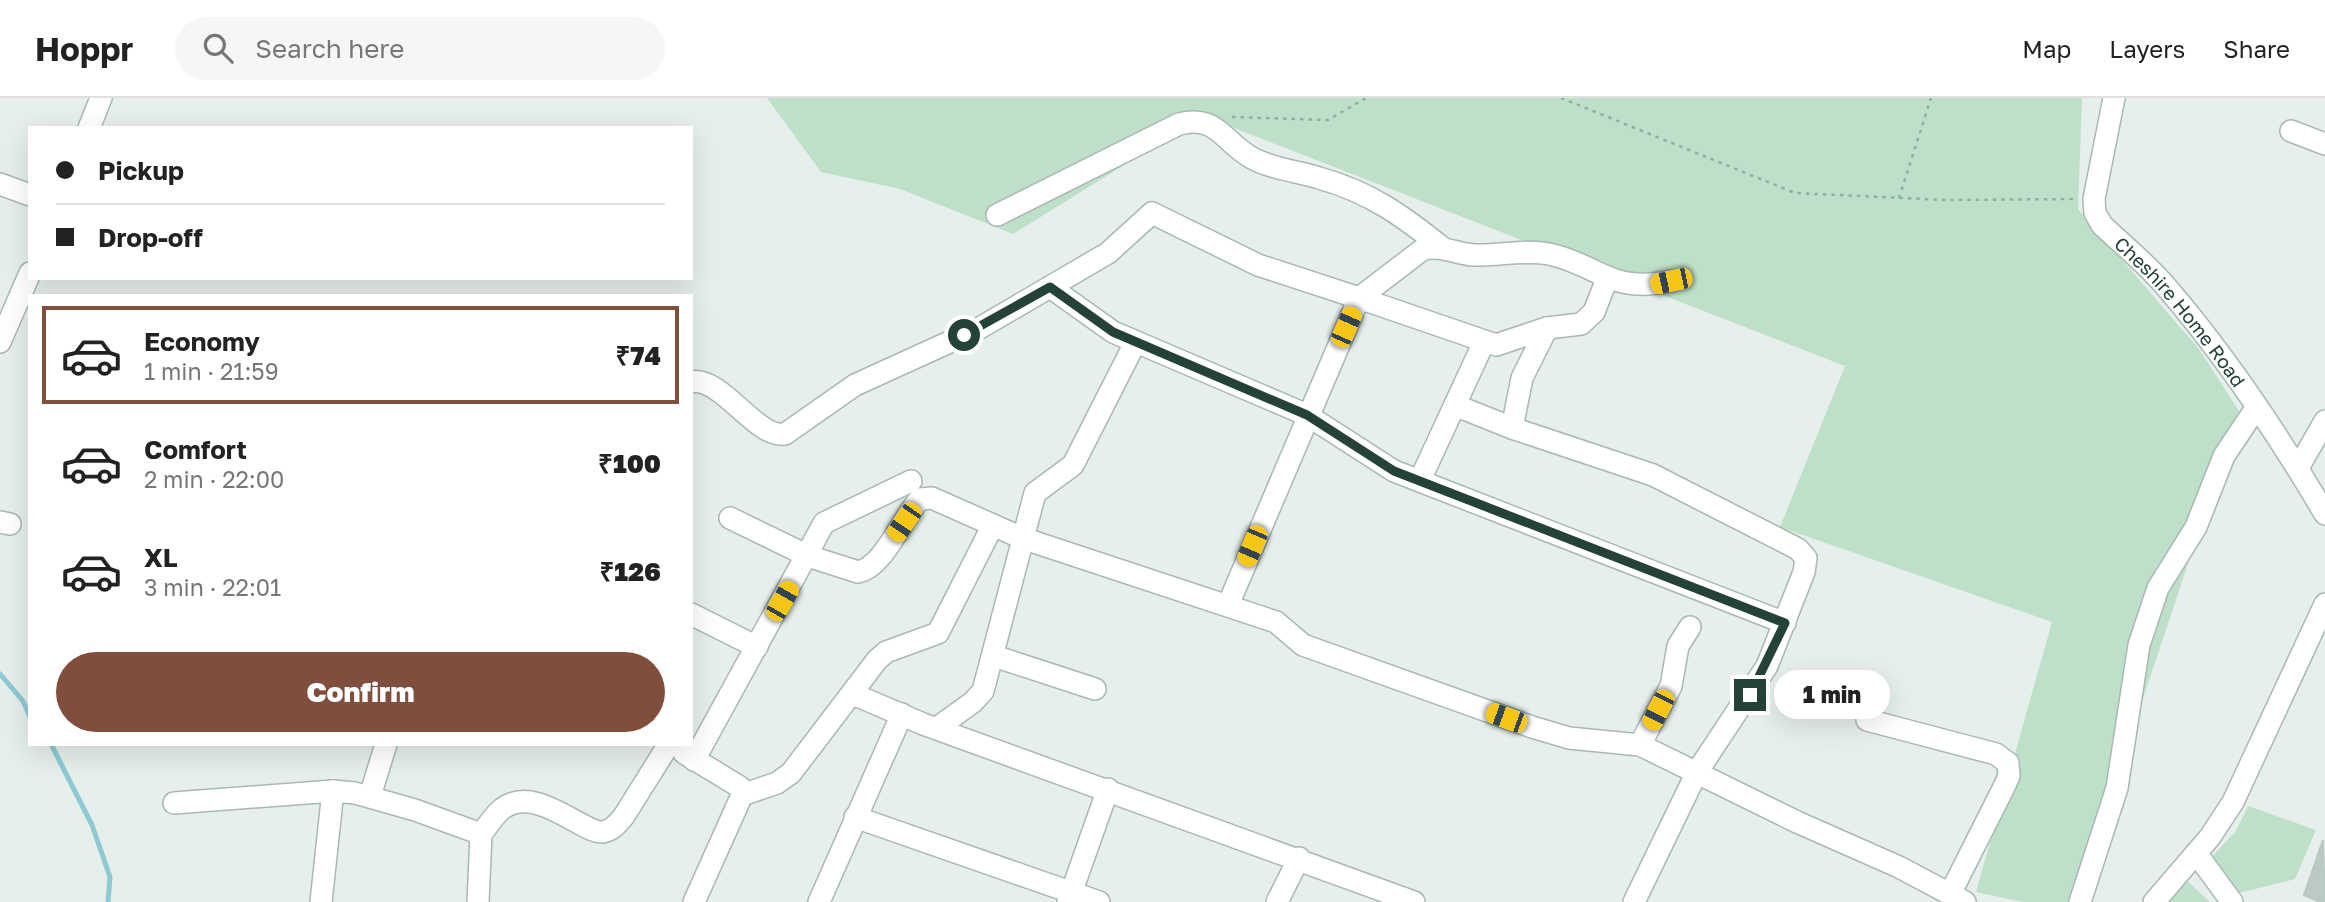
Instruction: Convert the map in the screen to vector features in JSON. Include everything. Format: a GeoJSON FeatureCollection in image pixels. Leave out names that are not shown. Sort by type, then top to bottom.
{"type":"FeatureCollection","features":[{"type":"Feature","properties":{"kind":"street"},"geometry":{"type":"LineString","coordinates":[[90,126],[101,98]]}},
{"type":"Feature","properties":{"kind":"street"},"geometry":{"type":"LineString","coordinates":[[2094,199],[2114,98]]}},
{"type":"Feature","properties":{"kind":"street"},"geometry":{"type":"LineString","coordinates":[[997,215],[1179,124],[1201,120],[1213,126],[1253,159],[1329,181],[1383,202],[1444,248]]}},
{"type":"Feature","properties":{"kind":"street"},"geometry":{"type":"LineString","coordinates":[[2291,131],[2325,144]]}},
{"type":"Feature","properties":{"kind":"street"},"geometry":{"type":"LineString","coordinates":[[0,184],[28,194]]}},
{"type":"Feature","properties":{"kind":"street","name":"Cheshire Home Road"},"geometry":{"type":"LineString","coordinates":[[2094,199],[2095,213],[2102,225],[2168,289],[2298,468],[2325,514]]}},
{"type":"Feature","properties":{"kind":"street"},"geometry":{"type":"LineString","coordinates":[[693,382],[708,385],[772,432],[782,435],[848,390],[978,329],[1108,253],[1152,213],[1258,265],[1496,345],[1547,328],[1581,324],[1598,304],[1607,279]]}},
{"type":"Feature","properties":{"kind":"street"},"geometry":{"type":"LineString","coordinates":[[1228,605],[1359,298],[1422,250],[1444,248],[1471,255],[1522,252],[1552,255],[1607,279],[1631,285],[1671,281]]}},
{"type":"Feature","properties":{"kind":"street"},"geometry":{"type":"LineString","coordinates":[[0,342],[28,278]]}},
{"type":"Feature","properties":{"kind":"street"},"geometry":{"type":"LineString","coordinates":[[1050,287],[1091,318],[1135,343],[1307,415],[1394,471],[1785,623]]}},
{"type":"Feature","properties":{"kind":"street"},"geometry":{"type":"LineString","coordinates":[[1512,428],[1522,378],[1547,328]]}},
{"type":"Feature","properties":{"kind":"street"},"geometry":{"type":"LineString","coordinates":[[1420,480],[1485,342]]}},
{"type":"Feature","properties":{"kind":"street"},"geometry":{"type":"LineString","coordinates":[[937,728],[973,702],[983,691],[1035,494],[1073,465],[1135,343]]}},
{"type":"Feature","properties":{"kind":"street"},"geometry":{"type":"LineString","coordinates":[[1457,406],[1512,428],[1653,475],[1798,549],[1806,558],[1806,565],[1785,623],[1750,695],[1698,772],[1634,902]]}},
{"type":"Feature","properties":{"kind":"street"},"geometry":{"type":"LineString","coordinates":[[2080,902],[2117,788],[2139,645],[2158,588],[2196,527],[2224,456],[2256,408]]}},
{"type":"Feature","properties":{"kind":"street"},"geometry":{"type":"LineString","coordinates":[[2298,468],[2325,421]]}},
{"type":"Feature","properties":{"kind":"street"},"geometry":{"type":"LineString","coordinates":[[694,760],[829,519],[911,481]]}},
{"type":"Feature","properties":{"kind":"street"},"geometry":{"type":"LineString","coordinates":[[730,519],[808,556],[850,572],[865,571],[879,558],[923,497],[932,498],[1022,538],[1276,622],[1303,645],[1532,727],[1569,738],[1640,745],[1958,897],[2009,776],[2008,763],[1996,754],[1867,720]]}},
{"type":"Feature","properties":{"kind":"street"},"geometry":{"type":"LineString","coordinates":[[741,795],[778,783],[791,773],[886,652],[938,633],[993,525]]}},
{"type":"Feature","properties":{"kind":"street"},"geometry":{"type":"LineString","coordinates":[[2154,902],[2220,823],[2248,775],[2325,604]]}},
{"type":"Feature","properties":{"kind":"street"},"geometry":{"type":"LineString","coordinates":[[693,615],[757,647]]}},
{"type":"Feature","properties":{"kind":"street"},"geometry":{"type":"LineString","coordinates":[[1640,745],[1671,686],[1678,646],[1690,627]]}},
{"type":"Feature","properties":{"kind":"street"},"geometry":{"type":"LineString","coordinates":[[994,656],[1095,689]]}},
{"type":"Feature","properties":{"kind":"street"},"geometry":{"type":"LineString","coordinates":[[853,694],[937,728],[1414,902]]}},
{"type":"Feature","properties":{"kind":"street"},"geometry":{"type":"LineString","coordinates":[[819,902],[902,715]]}},
{"type":"Feature","properties":{"kind":"street"},"geometry":{"type":"LineString","coordinates":[[370,796],[385,746]]}},
{"type":"Feature","properties":{"kind":"street"},"geometry":{"type":"LineString","coordinates":[[478,902],[481,834],[503,807],[525,803],[551,807],[596,832],[605,832],[624,816],[667,746]]}},
{"type":"Feature","properties":{"kind":"street"},"geometry":{"type":"LineString","coordinates":[[671,746],[740,787],[741,795],[694,902]]}},
{"type":"Feature","properties":{"kind":"street"},"geometry":{"type":"LineString","coordinates":[[1070,896],[1108,789]]}},
{"type":"Feature","properties":{"kind":"street"},"geometry":{"type":"LineString","coordinates":[[321,902],[333,791]]}},
{"type":"Feature","properties":{"kind":"street"},"geometry":{"type":"LineString","coordinates":[[174,803],[333,791],[370,796],[481,834]]}},
{"type":"Feature","properties":{"kind":"street"},"geometry":{"type":"LineString","coordinates":[[856,817],[1070,896],[1099,902]]}},
{"type":"Feature","properties":{"kind":"street"},"geometry":{"type":"LineString","coordinates":[[2196,853],[2232,902]]}},
{"type":"Feature","properties":{"kind":"street"},"geometry":{"type":"LineString","coordinates":[[1277,902],[1299,858]]}},
{"type":"Feature","properties":{"kind":"path"},"geometry":{"type":"LineString","coordinates":[[1201,120],[1232,117],[1328,120],[1366,98]]}},
{"type":"Feature","properties":{"kind":"path"},"geometry":{"type":"LineString","coordinates":[[1561,98],[1795,193],[1899,198],[2094,199]]}},
{"type":"Feature","properties":{"kind":"path"},"geometry":{"type":"LineString","coordinates":[[1899,198],[1931,98]]}},
{"type":"Feature","properties":{"kind":"green space"},"geometry":{"type":"Polygon","coordinates":[[[767,98],[2082,98],[2078,209],[2199,349],[2239,411],[2075,902],[2023,902],[1976,892],[2052,622],[1780,527],[1845,366],[1203,116],[1013,234],[900,189],[821,172],[767,98]]]}},
{"type":"Feature","properties":{"kind":"green space"},"geometry":{"type":"Polygon","coordinates":[[[2248,806],[2316,830],[2295,879],[2231,895],[2210,859],[2236,831],[2248,806]]]}},
{"type":"Feature","properties":{"kind":"green space"},"geometry":{"type":"Polygon","coordinates":[[[2184,878],[2210,902],[2163,902],[2184,878]]]}},
{"type":"Feature","properties":{"kind":"building"},"geometry":{"type":"Polygon","coordinates":[[[2323,840],[2325,902],[2320,902],[2304,895],[2323,840]]]}},
{"type":"Feature","properties":{"kind":"waterway"},"geometry":{"type":"LineString","coordinates":[[0,674],[23,701],[28,712]]}},
{"type":"Feature","properties":{"kind":"waterway"},"geometry":{"type":"LineString","coordinates":[[52,746],[92,825],[110,877],[108,902]]}},
{"type":"Feature","properties":{"kind":"route"},"geometry":{"type":"LineString","coordinates":[[964,335],[1050,287],[1113,332],[1307,415],[1394,471],[1785,623],[1750,695]]}}]}
